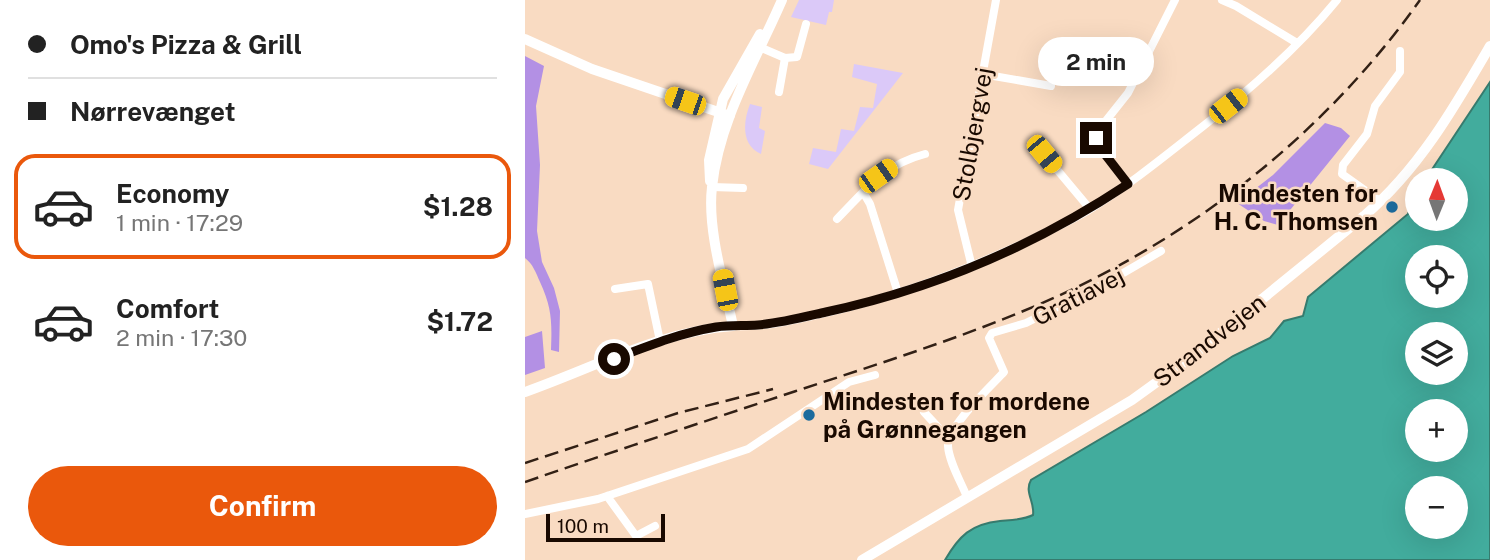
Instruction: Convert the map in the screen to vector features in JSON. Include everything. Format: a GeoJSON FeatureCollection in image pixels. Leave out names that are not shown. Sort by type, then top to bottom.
{"type":"FeatureCollection","features":[{"type":"Feature","properties":{"kind":"main road"},"geometry":{"type":"LineString","coordinates":[[525,392],[660,341],[733,326],[713,228],[709,160],[724,114],[723,99],[739,67],[758,46],[781,0]]}},
{"type":"Feature","properties":{"kind":"main road"},"geometry":{"type":"LineString","coordinates":[[525,39],[592,69],[724,114]]}},
{"type":"Feature","properties":{"kind":"main road","name":"Strandvejen"},"geometry":{"type":"LineString","coordinates":[[862,560],[1132,400],[1186,361],[1381,201],[1417,162],[1455,106],[1490,46]]}},
{"type":"Feature","properties":{"kind":"street","name":"Stolbjergvej"},"geometry":{"type":"LineString","coordinates":[[972,267],[958,210],[996,0]]}},
{"type":"Feature","properties":{"kind":"street"},"geometry":{"type":"LineString","coordinates":[[1128,184],[1097,144],[1097,132],[1128,93],[1175,0]]}},
{"type":"Feature","properties":{"kind":"street"},"geometry":{"type":"LineString","coordinates":[[1221,0],[1236,6],[1297,43]]}},
{"type":"Feature","properties":{"kind":"street"},"geometry":{"type":"LineString","coordinates":[[733,326],[791,320],[898,293],[972,267],[1090,209],[1128,184],[1248,90],[1337,0]]}},
{"type":"Feature","properties":{"kind":"street"},"geometry":{"type":"LineString","coordinates":[[758,46],[785,58],[797,57],[806,24]]}},
{"type":"Feature","properties":{"kind":"street"},"geometry":{"type":"LineString","coordinates":[[1381,201],[1342,173],[1343,165],[1367,134],[1375,106],[1400,72],[1400,51]]}},
{"type":"Feature","properties":{"kind":"street"},"geometry":{"type":"LineString","coordinates":[[779,92],[785,58]]}},
{"type":"Feature","properties":{"kind":"street"},"geometry":{"type":"LineString","coordinates":[[982,74],[1051,86]]}},
{"type":"Feature","properties":{"kind":"street"},"geometry":{"type":"LineString","coordinates":[[837,219],[878,176],[892,166],[925,154]]}},
{"type":"Feature","properties":{"kind":"street"},"geometry":{"type":"LineString","coordinates":[[1044,154],[1090,209]]}},
{"type":"Feature","properties":{"kind":"street"},"geometry":{"type":"LineString","coordinates":[[712,187],[743,188]]}},
{"type":"Feature","properties":{"kind":"street"},"geometry":{"type":"LineString","coordinates":[[863,192],[870,204],[898,293]]}},
{"type":"Feature","properties":{"kind":"street","name":"Gratiavej"},"geometry":{"type":"LineString","coordinates":[[949,439],[975,403],[1004,372],[989,338],[992,333],[1026,323],[1113,279],[1161,251]]}},
{"type":"Feature","properties":{"kind":"street"},"geometry":{"type":"LineString","coordinates":[[615,289],[648,284],[660,341]]}},
{"type":"Feature","properties":{"kind":"street"},"geometry":{"type":"LineString","coordinates":[[525,514],[607,496],[748,449],[849,382],[874,375]]}},
{"type":"Feature","properties":{"kind":"street"},"geometry":{"type":"LineString","coordinates":[[924,412],[949,439],[948,448],[967,497]]}},
{"type":"Feature","properties":{"kind":"street"},"geometry":{"type":"LineString","coordinates":[[607,496],[636,536],[655,526]]}},
{"type":"Feature","properties":{"kind":"shaded area"},"geometry":{"type":"Polygon","coordinates":[[[799,0],[834,0],[826,25],[791,17],[799,0]]]}},
{"type":"Feature","properties":{"kind":"shaded area"},"geometry":{"type":"Polygon","coordinates":[[[525,56],[544,66],[536,106],[540,165],[537,231],[542,262],[554,288],[560,311],[559,352],[551,350],[551,323],[547,300],[534,269],[525,258],[525,56]]]}},
{"type":"Feature","properties":{"kind":"shaded area"},"geometry":{"type":"Polygon","coordinates":[[[854,64],[903,73],[828,169],[809,164],[813,148],[836,152],[841,129],[854,131],[860,107],[873,108],[877,84],[852,77],[854,64]]]}},
{"type":"Feature","properties":{"kind":"shaded area"},"geometry":{"type":"Polygon","coordinates":[[[750,104],[762,107],[759,128],[765,131],[761,154],[750,145],[745,132],[750,104]]]}},
{"type":"Feature","properties":{"kind":"shaded area"},"geometry":{"type":"Polygon","coordinates":[[[1325,123],[1341,128],[1350,136],[1278,225],[1264,221],[1237,203],[1273,175],[1325,123]]]}},
{"type":"Feature","properties":{"kind":"shaded area"},"geometry":{"type":"Polygon","coordinates":[[[542,331],[545,368],[525,375],[525,337],[542,331]]]}},
{"type":"Feature","properties":{"kind":"water"},"geometry":{"type":"Polygon","coordinates":[[[1490,82],[1490,560],[945,560],[955,544],[974,528],[1033,515],[1029,489],[1031,480],[1146,412],[1233,356],[1270,338],[1284,321],[1303,316],[1308,297],[1405,216],[1405,231],[1468,231],[1468,168],[1433,168],[1490,82]]]}},
{"type":"Feature","properties":{"kind":"railway"},"geometry":{"type":"LineString","coordinates":[[525,482],[950,339],[1040,304],[1096,278],[1202,215],[1298,138],[1342,95],[1383,49],[1420,0]]}},
{"type":"Feature","properties":{"kind":"railway"},"geometry":{"type":"LineString","coordinates":[[525,463],[678,413],[773,389]]}},
{"type":"Feature","properties":{"kind":"place","name":"Mindesten for H. C. Thomsen"},"geometry":{"type":"Point","coordinates":[1392,207]}},
{"type":"Feature","properties":{"kind":"place","name":"Mindesten for mordene på Grønnegangen"},"geometry":{"type":"Point","coordinates":[809,415]}},
{"type":"Feature","properties":{"kind":"route"},"geometry":{"type":"LineString","coordinates":[[614,359],[684,334],[717,327],[762,325],[791,320],[882,299],[972,267],[1057,227],[1128,184],[1097,144],[1096,138]]}}]}
